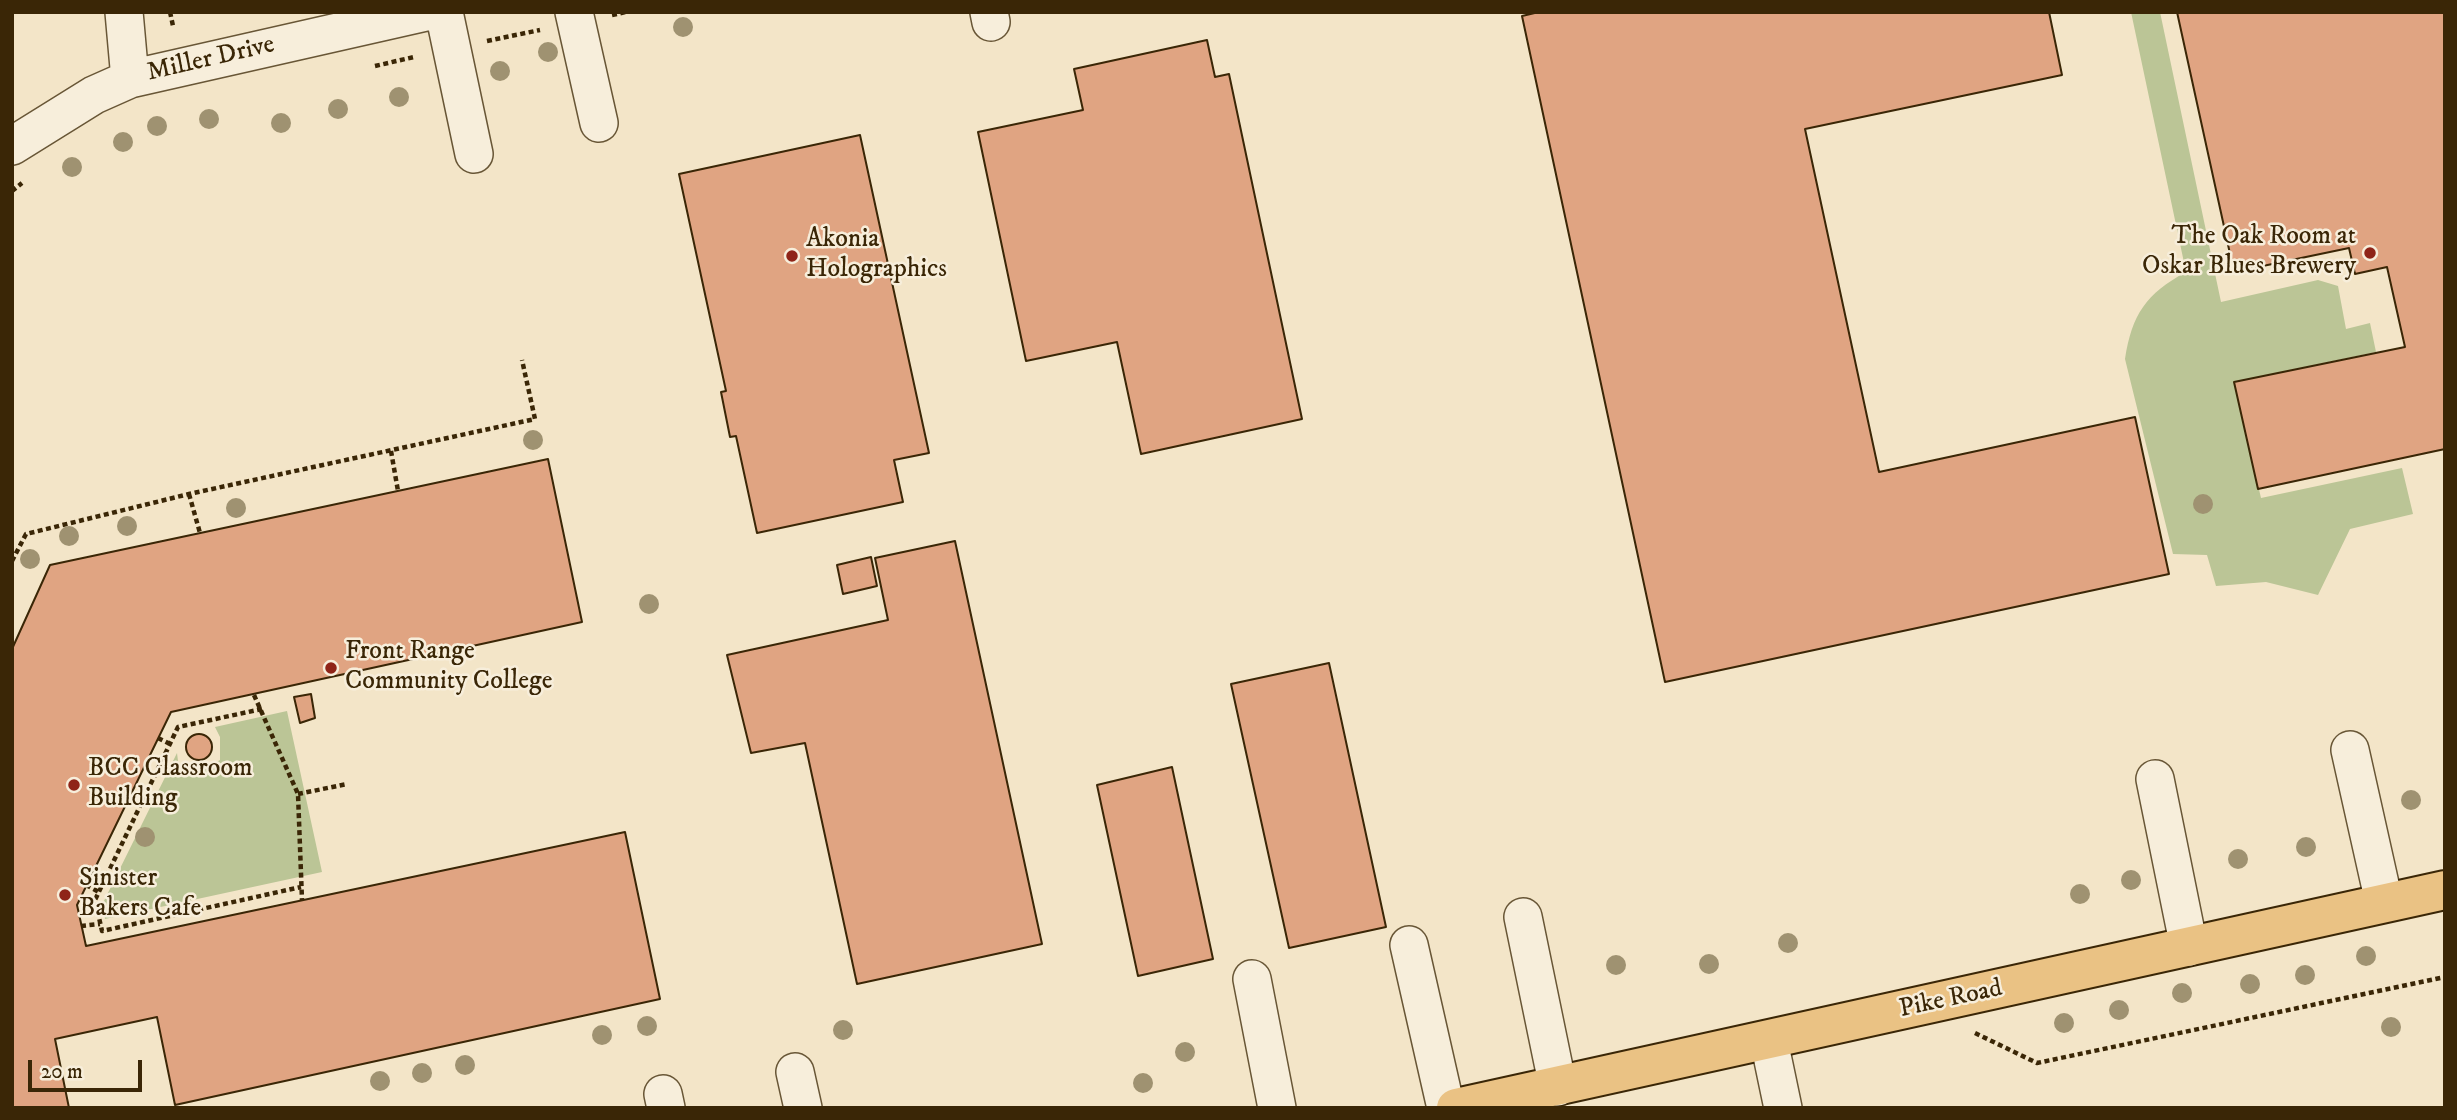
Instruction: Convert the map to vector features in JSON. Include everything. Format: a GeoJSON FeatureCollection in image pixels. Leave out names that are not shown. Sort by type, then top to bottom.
{"type":"FeatureCollection","features":[{"type":"Feature","properties":{"kind":"main road","name":"Pike Road"},"geometry":{"type":"LineString","coordinates":[[1456,1108],[2445,890]]}},
{"type":"Feature","properties":{"kind":"street"},"geometry":{"type":"LineString","coordinates":[[124,12],[130,79]]}},
{"type":"Feature","properties":{"kind":"street","name":"Miller Drive"},"geometry":{"type":"LineString","coordinates":[[22,161],[94,95],[130,79],[426,12]]}},
{"type":"Feature","properties":{"kind":"street"},"geometry":{"type":"LineString","coordinates":[[444,12],[474,155]]}},
{"type":"Feature","properties":{"kind":"street"},"geometry":{"type":"LineString","coordinates":[[563,20],[598,123]]}},
{"type":"Feature","properties":{"kind":"street"},"geometry":{"type":"LineString","coordinates":[[2350,750],[2384,902]]}},
{"type":"Feature","properties":{"kind":"street"},"geometry":{"type":"LineString","coordinates":[[2155,779],[2189,947]]}},
{"type":"Feature","properties":{"kind":"street"},"geometry":{"type":"LineString","coordinates":[[1523,917],[1558,1087]]}},
{"type":"Feature","properties":{"kind":"street"},"geometry":{"type":"LineString","coordinates":[[1409,945],[1446,1108]]}},
{"type":"Feature","properties":{"kind":"street"},"geometry":{"type":"LineString","coordinates":[[1252,979],[1278,1108]]}},
{"type":"Feature","properties":{"kind":"street"},"geometry":{"type":"LineString","coordinates":[[1769,1041],[1783,1108]]}},
{"type":"Feature","properties":{"kind":"street"},"geometry":{"type":"LineString","coordinates":[[795,1072],[803,1108]]}},
{"type":"Feature","properties":{"kind":"path"},"geometry":{"type":"LineString","coordinates":[[170,12],[173,26]]}},
{"type":"Feature","properties":{"kind":"path"},"geometry":{"type":"LineString","coordinates":[[483,42],[563,20]]}},
{"type":"Feature","properties":{"kind":"path"},"geometry":{"type":"LineString","coordinates":[[362,68],[417,57]]}},
{"type":"Feature","properties":{"kind":"path"},"geometry":{"type":"LineString","coordinates":[[12,191],[22,161]]}},
{"type":"Feature","properties":{"kind":"path"},"geometry":{"type":"LineString","coordinates":[[12,561],[26,534],[189,494],[535,419],[522,360]]}},
{"type":"Feature","properties":{"kind":"path"},"geometry":{"type":"LineString","coordinates":[[391,451],[398,491]]}},
{"type":"Feature","properties":{"kind":"path"},"geometry":{"type":"LineString","coordinates":[[189,494],[200,533]]}},
{"type":"Feature","properties":{"kind":"path"},"geometry":{"type":"LineString","coordinates":[[254,695],[298,794],[302,900]]}},
{"type":"Feature","properties":{"kind":"path"},"geometry":{"type":"LineString","coordinates":[[262,709],[178,727],[99,892],[96,900],[100,924],[102,931],[301,887]]}},
{"type":"Feature","properties":{"kind":"path"},"geometry":{"type":"LineString","coordinates":[[158,738],[170,744]]}},
{"type":"Feature","properties":{"kind":"path"},"geometry":{"type":"LineString","coordinates":[[298,794],[347,784]]}},
{"type":"Feature","properties":{"kind":"path"},"geometry":{"type":"LineString","coordinates":[[86,885],[99,892]]}},
{"type":"Feature","properties":{"kind":"path"},"geometry":{"type":"LineString","coordinates":[[81,926],[100,924]]}},
{"type":"Feature","properties":{"kind":"path"},"geometry":{"type":"LineString","coordinates":[[1969,1030],[2037,1063],[2445,976]]}},
{"type":"Feature","properties":{"kind":"green space"},"geometry":{"type":"Polygon","coordinates":[[[2131,12],[2160,12],[2221,302],[2318,280],[2338,286],[2346,329],[2370,323],[2376,352],[2234,382],[2261,498],[2402,468],[2413,514],[2350,529],[2318,595],[2266,582],[2216,586],[2207,555],[2173,554],[2125,359],[2132,330],[2143,307],[2151,297],[2186,272],[2131,12]]]}},
{"type":"Feature","properties":{"kind":"green space"},"geometry":{"type":"Polygon","coordinates":[[[287,711],[322,872],[105,919],[102,905],[177,753],[178,761],[185,767],[202,771],[220,760],[220,737],[215,727],[287,711]]]}},
{"type":"Feature","properties":{"kind":"building"},"geometry":{"type":"Polygon","coordinates":[[[1539,12],[2049,12],[2062,75],[1805,129],[1879,472],[2135,417],[2169,574],[1665,682],[1522,16],[1539,12]]]}},
{"type":"Feature","properties":{"kind":"building"},"geometry":{"type":"Polygon","coordinates":[[[2177,12],[2445,12],[2445,449],[2258,489],[2234,382],[2405,347],[2387,267],[2355,274],[2349,248],[2234,272],[2177,12]]]}},
{"type":"Feature","properties":{"kind":"building"},"geometry":{"type":"Polygon","coordinates":[[[1207,40],[1215,77],[1229,74],[1302,419],[1141,454],[1117,342],[1026,361],[978,132],[1083,110],[1074,69],[1207,40]]]}},
{"type":"Feature","properties":{"kind":"building","name":"Akonia Holographics"},"geometry":{"type":"Polygon","coordinates":[[[860,135],[929,453],[894,460],[903,502],[757,533],[736,436],[730,437],[721,392],[726,391],[679,174],[860,135]]]}},
{"type":"Feature","properties":{"kind":"building","name":"BCC Classroom Building"},"geometry":{"type":"Polygon","coordinates":[[[548,459],[582,622],[171,712],[77,905],[86,946],[625,832],[660,999],[175,1105],[157,1017],[55,1039],[69,1108],[12,1108],[12,649],[50,565],[548,459]]]}},
{"type":"Feature","properties":{"kind":"building"},"geometry":{"type":"Polygon","coordinates":[[[955,541],[1042,944],[857,984],[805,743],[751,753],[727,655],[888,620],[875,558],[955,541]]]}},
{"type":"Feature","properties":{"kind":"building"},"geometry":{"type":"Polygon","coordinates":[[[871,557],[877,586],[843,594],[837,565],[871,557]]]}},
{"type":"Feature","properties":{"kind":"building"},"geometry":{"type":"Polygon","coordinates":[[[1329,663],[1386,927],[1289,948],[1231,684],[1329,663]]]}},
{"type":"Feature","properties":{"kind":"building"},"geometry":{"type":"Polygon","coordinates":[[[311,694],[315,718],[300,723],[294,697],[311,694]]]}},
{"type":"Feature","properties":{"kind":"building"},"geometry":{"type":"Polygon","coordinates":[[[199,734],[208,738],[212,747],[208,756],[199,760],[190,756],[186,747],[190,738],[199,734]]]}},
{"type":"Feature","properties":{"kind":"building"},"geometry":{"type":"Polygon","coordinates":[[[1172,767],[1213,959],[1138,976],[1097,785],[1172,767]]]}},
{"type":"Feature","properties":{"kind":"place","name":"The Oak Room at Oskar Blues Brewery"},"geometry":{"type":"Point","coordinates":[2370,253]}},
{"type":"Feature","properties":{"kind":"place","name":"Akonia Holographics"},"geometry":{"type":"Point","coordinates":[792,256]}},
{"type":"Feature","properties":{"kind":"place","name":"Front Range Community College"},"geometry":{"type":"Point","coordinates":[331,668]}},
{"type":"Feature","properties":{"kind":"place","name":"BCC Classroom Building"},"geometry":{"type":"Point","coordinates":[74,785]}},
{"type":"Feature","properties":{"kind":"place","name":"Sinister Bakers Cafe"},"geometry":{"type":"Point","coordinates":[65,895]}}]}
